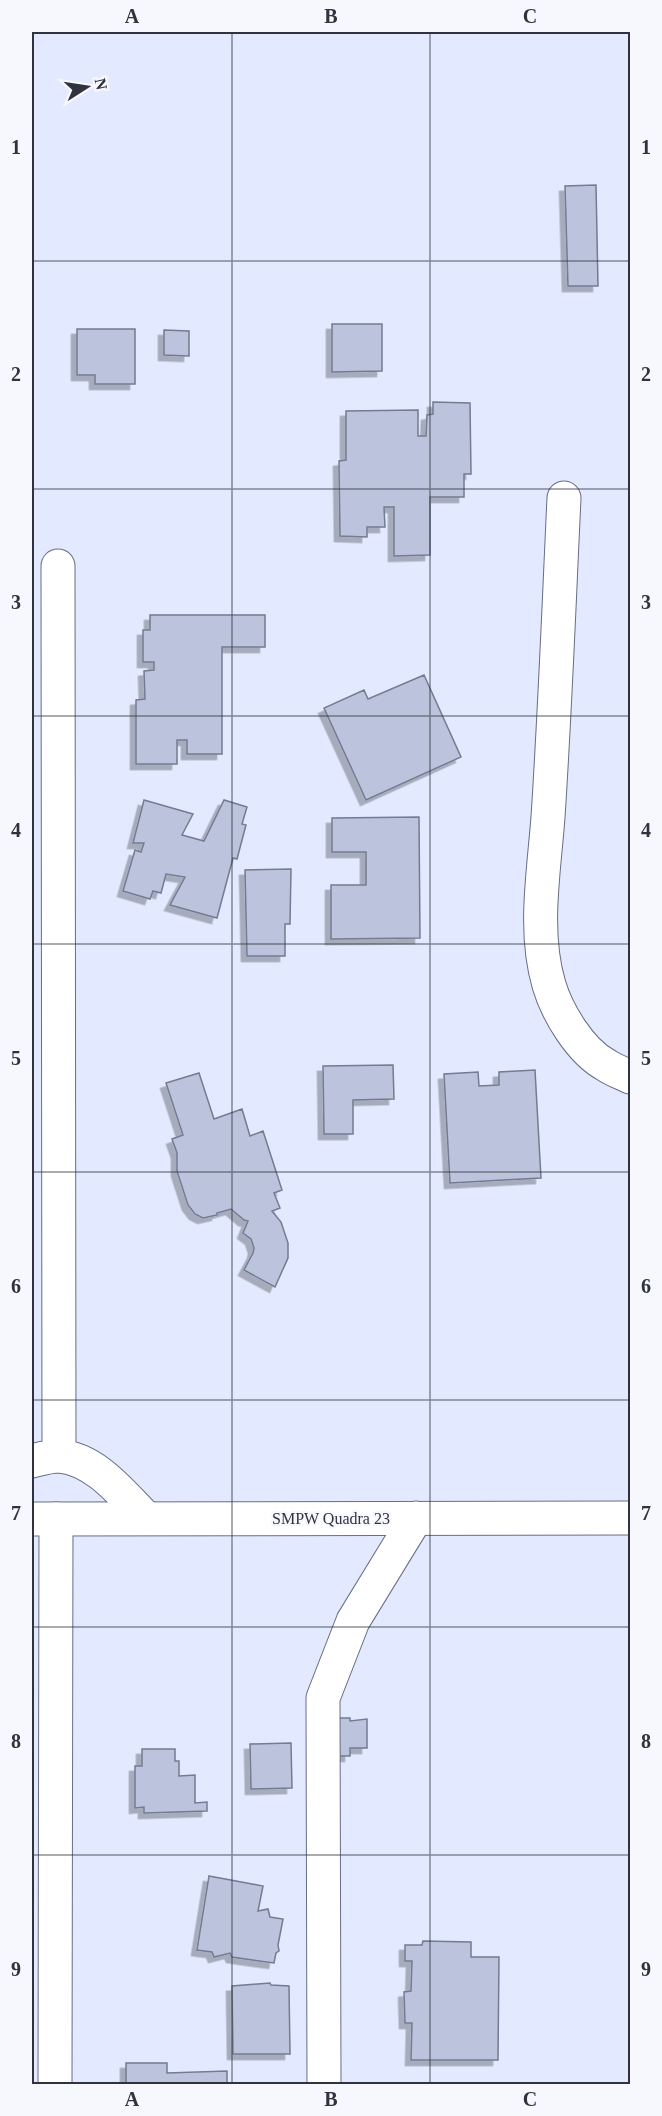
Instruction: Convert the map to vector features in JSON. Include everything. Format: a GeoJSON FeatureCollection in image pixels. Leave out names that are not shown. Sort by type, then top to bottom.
{"type":"FeatureCollection","features":[{"type":"Feature","properties":{"kind":"street"},"geometry":{"type":"LineString","coordinates":[[564,498],[542,894],[542,942],[549,985],[565,1021],[585,1048],[604,1065],[630,1077]]}},
{"type":"Feature","properties":{"kind":"street"},"geometry":{"type":"LineString","coordinates":[[58,566],[45,1459],[89,1466],[108,1480],[146,1518]]}},
{"type":"Feature","properties":{"kind":"street"},"geometry":{"type":"LineString","coordinates":[[324,2085],[322,1698],[353,1621],[416,1518]]}},
{"type":"Feature","properties":{"kind":"street","name":"SMPW Quadra 23"},"geometry":{"type":"LineString","coordinates":[[44,1519],[630,1518]]}},
{"type":"Feature","properties":{"kind":"street"},"geometry":{"type":"LineString","coordinates":[[44,1519],[55,2085]]}},
{"type":"Feature","properties":{"kind":"building"},"geometry":{"type":"Polygon","coordinates":[[[596,185],[598,286],[568,286],[565,186],[596,185]]]}},
{"type":"Feature","properties":{"kind":"building"},"geometry":{"type":"Polygon","coordinates":[[[332,324],[382,324],[382,371],[332,372],[332,324]]]}},
{"type":"Feature","properties":{"kind":"building"},"geometry":{"type":"Polygon","coordinates":[[[77,329],[135,329],[135,384],[95,384],[95,375],[77,375],[77,329]]]}},
{"type":"Feature","properties":{"kind":"building"},"geometry":{"type":"Polygon","coordinates":[[[164,330],[189,331],[189,356],[164,355],[164,330]]]}},
{"type":"Feature","properties":{"kind":"building"},"geometry":{"type":"Polygon","coordinates":[[[433,402],[470,403],[471,474],[464,474],[464,497],[430,497],[430,555],[394,556],[394,507],[384,507],[385,527],[367,527],[367,537],[340,536],[339,461],[346,460],[346,411],[418,410],[418,436],[426,436],[427,415],[433,414],[433,402]]]}},
{"type":"Feature","properties":{"kind":"building"},"geometry":{"type":"Polygon","coordinates":[[[150,615],[265,615],[265,647],[222,647],[222,754],[187,754],[187,740],[177,740],[177,764],[136,764],[136,700],[145,699],[144,671],[154,670],[154,662],[143,662],[143,630],[150,630],[150,615]]]}},
{"type":"Feature","properties":{"kind":"building"},"geometry":{"type":"Polygon","coordinates":[[[424,675],[461,757],[366,800],[324,708],[364,690],[368,699],[424,675]]]}},
{"type":"Feature","properties":{"kind":"building"},"geometry":{"type":"Polygon","coordinates":[[[144,800],[193,814],[182,835],[204,841],[224,800],[247,807],[242,824],[246,825],[237,859],[233,858],[217,918],[170,905],[185,877],[166,874],[161,893],[153,891],[150,899],[123,891],[135,850],[141,852],[144,843],[133,843],[144,800]]]}},
{"type":"Feature","properties":{"kind":"building"},"geometry":{"type":"Polygon","coordinates":[[[419,817],[420,938],[331,939],[331,885],[366,885],[366,852],[332,852],[332,818],[419,817]]]}},
{"type":"Feature","properties":{"kind":"building"},"geometry":{"type":"Polygon","coordinates":[[[291,869],[290,924],[285,924],[285,956],[247,956],[245,870],[291,869]]]}},
{"type":"Feature","properties":{"kind":"building"},"geometry":{"type":"Polygon","coordinates":[[[393,1065],[394,1099],[353,1100],[353,1134],[324,1134],[323,1066],[393,1065]]]}},
{"type":"Feature","properties":{"kind":"building"},"geometry":{"type":"Polygon","coordinates":[[[535,1070],[541,1178],[450,1183],[444,1074],[478,1072],[479,1086],[499,1085],[499,1072],[535,1070]]]}},
{"type":"Feature","properties":{"kind":"building"},"geometry":{"type":"Polygon","coordinates":[[[199,1073],[214,1119],[242,1109],[250,1136],[263,1131],[282,1190],[274,1193],[280,1208],[272,1211],[281,1222],[288,1243],[288,1258],[275,1287],[244,1270],[254,1248],[251,1239],[243,1233],[248,1221],[231,1209],[203,1218],[195,1214],[188,1205],[177,1171],[177,1153],[172,1139],[183,1135],[166,1083],[199,1073]]]}},
{"type":"Feature","properties":{"kind":"building"},"geometry":{"type":"Polygon","coordinates":[[[313,1718],[350,1718],[350,1721],[367,1719],[367,1748],[350,1748],[350,1756],[313,1756],[313,1718]]]}},
{"type":"Feature","properties":{"kind":"building"},"geometry":{"type":"Polygon","coordinates":[[[291,1743],[292,1788],[251,1789],[250,1744],[291,1743]]]}},
{"type":"Feature","properties":{"kind":"building"},"geometry":{"type":"Polygon","coordinates":[[[142,1749],[175,1749],[175,1761],[179,1761],[179,1776],[195,1775],[195,1803],[207,1802],[207,1811],[144,1813],[144,1807],[135,1808],[135,1766],[142,1766],[142,1749]]]}},
{"type":"Feature","properties":{"kind":"building"},"geometry":{"type":"Polygon","coordinates":[[[209,1876],[263,1886],[258,1911],[268,1909],[270,1917],[283,1919],[279,1951],[276,1953],[274,1963],[232,1957],[230,1953],[214,1957],[212,1952],[197,1950],[209,1876]]]}},
{"type":"Feature","properties":{"kind":"building"},"geometry":{"type":"Polygon","coordinates":[[[423,1941],[471,1942],[471,1957],[499,1957],[498,2060],[411,2060],[412,2023],[405,2023],[404,1992],[411,1991],[412,1961],[405,1961],[405,1945],[422,1945],[423,1941]]]}},
{"type":"Feature","properties":{"kind":"building"},"geometry":{"type":"Polygon","coordinates":[[[270,1983],[271,1985],[289,1986],[290,2054],[233,2054],[232,1986],[270,1983]]]}},
{"type":"Feature","properties":{"kind":"building"},"geometry":{"type":"Polygon","coordinates":[[[126,2063],[167,2063],[167,2073],[227,2071],[227,2084],[126,2084],[126,2063]]]}}]}
